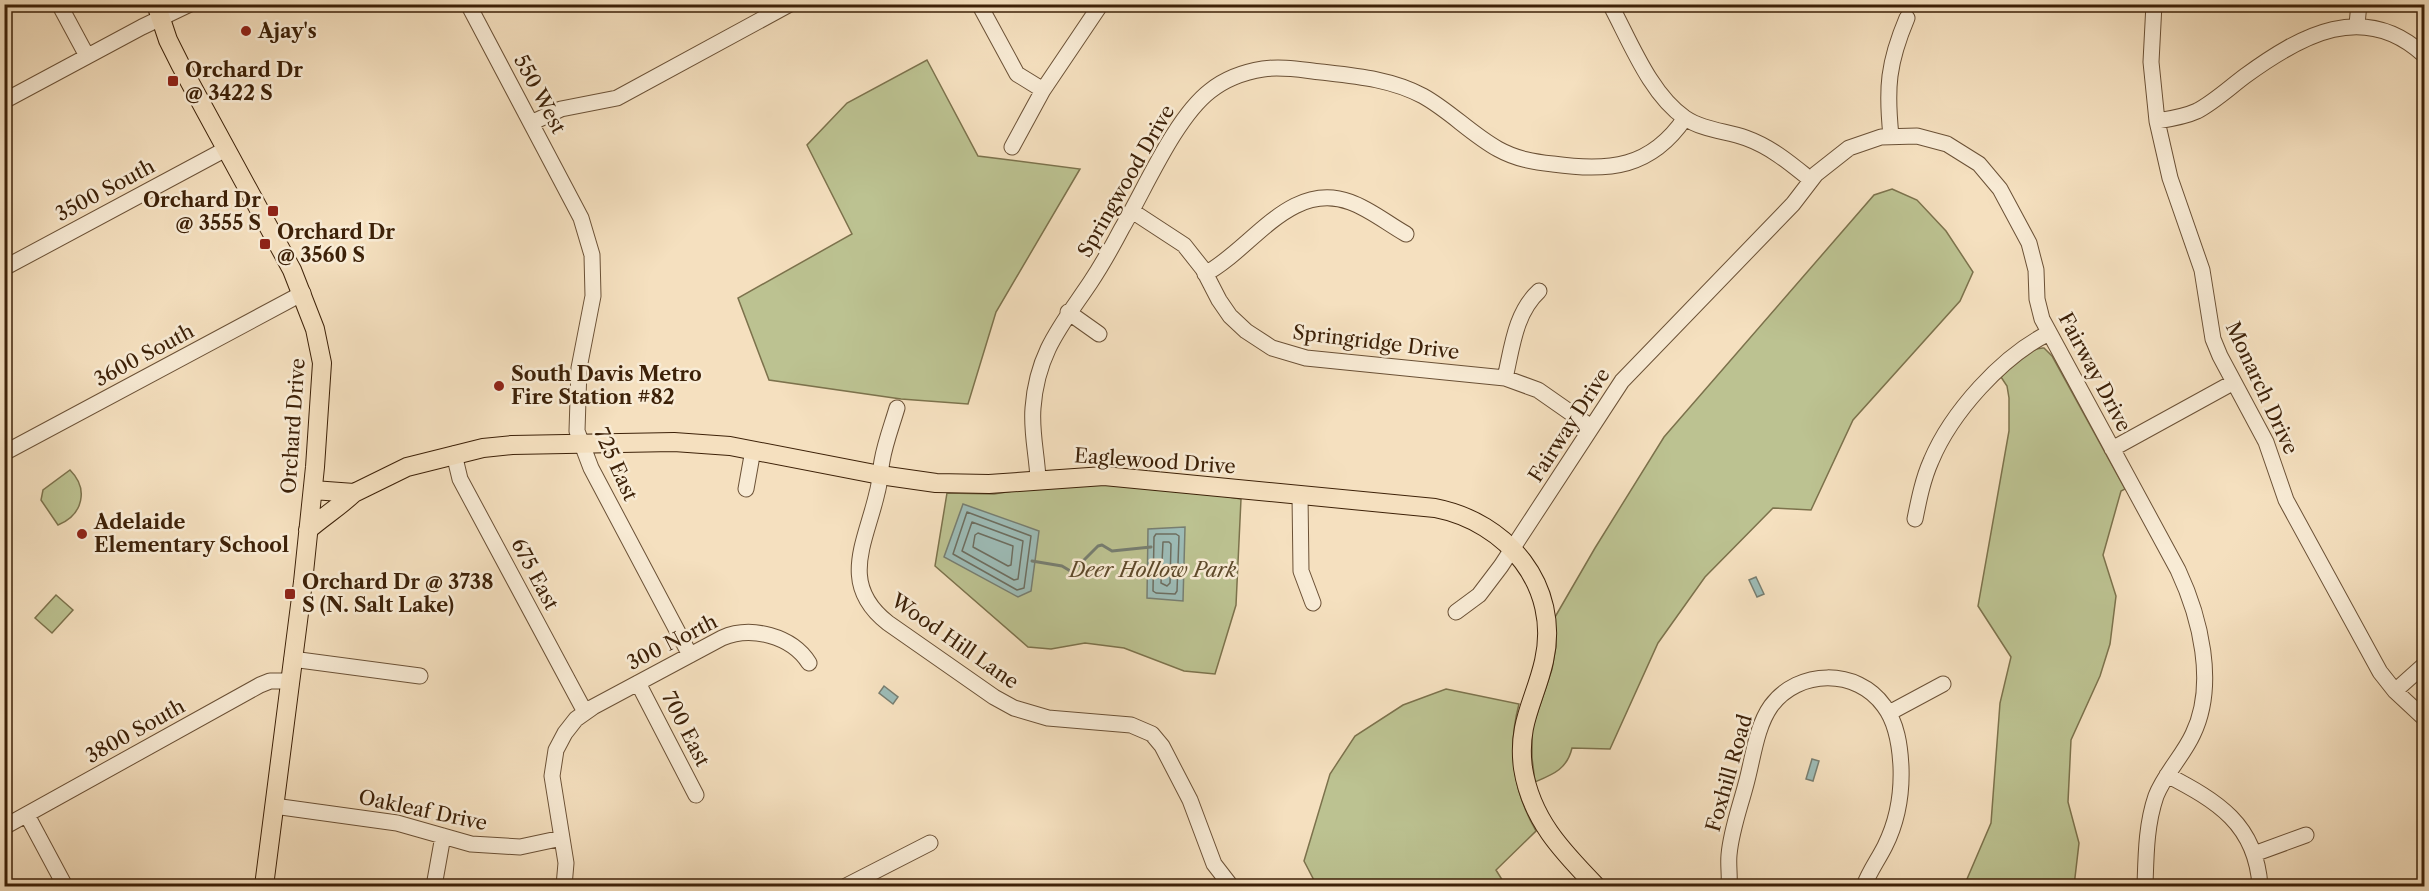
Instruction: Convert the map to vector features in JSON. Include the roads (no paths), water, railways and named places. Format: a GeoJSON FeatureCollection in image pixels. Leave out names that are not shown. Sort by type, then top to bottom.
{"type":"FeatureCollection","features":[{"type":"Feature","properties":{"kind":"main road","name":"Orchard Drive"},"geometry":{"type":"LineString","coordinates":[[158,12],[178,61],[303,293],[315,329],[322,363],[313,490],[303,582],[264,886]]}},
{"type":"Feature","properties":{"kind":"main road","name":"Eaglewood Drive"},"geometry":{"type":"LineString","coordinates":[[308,530],[354,493],[407,467],[454,454],[512,445],[684,442],[753,450],[880,475],[961,485],[1104,476],[1449,511],[1485,526],[1513,548],[1536,581],[1547,620],[1545,659],[1528,706],[1523,732],[1522,756],[1528,792],[1550,836],[1596,886]]}},
{"type":"Feature","properties":{"kind":"main road"},"geometry":{"type":"LineString","coordinates":[[313,490],[354,493]]}},
{"type":"Feature","properties":{"kind":"street"},"geometry":{"type":"LineString","coordinates":[[59,4],[87,56]]}},
{"type":"Feature","properties":{"kind":"street"},"geometry":{"type":"LineString","coordinates":[[4,101],[87,56],[158,12],[190,4]]}},
{"type":"Feature","properties":{"kind":"street","name":"550 West"},"geometry":{"type":"LineString","coordinates":[[468,4],[575,203]]}},
{"type":"Feature","properties":{"kind":"street"},"geometry":{"type":"LineString","coordinates":[[531,123],[561,109],[617,98],[790,4]]}},
{"type":"Feature","properties":{"kind":"street"},"geometry":{"type":"LineString","coordinates":[[979,4],[1017,74],[1043,90]]}},
{"type":"Feature","properties":{"kind":"street"},"geometry":{"type":"LineString","coordinates":[[1012,147],[1043,90],[1101,4]]}},
{"type":"Feature","properties":{"kind":"street"},"geometry":{"type":"LineString","coordinates":[[1610,4],[1651,81],[1664,99],[1685,118],[1700,125],[1757,142],[1777,153],[1811,180]]}},
{"type":"Feature","properties":{"kind":"street","name":"Monarch Drive"},"geometry":{"type":"LineString","coordinates":[[2154,4],[2151,62],[2157,121],[2170,178],[2202,270],[2210,329],[2217,352],[2266,441],[2290,508],[2380,672],[2395,691],[2424,718]]}},
{"type":"Feature","properties":{"kind":"street"},"geometry":{"type":"LineString","coordinates":[[2356,24],[2359,4]]}},
{"type":"Feature","properties":{"kind":"street"},"geometry":{"type":"LineString","coordinates":[[1890,136],[1887,100],[1889,73],[1893,51],[1907,18]]}},
{"type":"Feature","properties":{"kind":"street"},"geometry":{"type":"LineString","coordinates":[[2157,121],[2199,110],[2272,57],[2307,36],[2334,26],[2356,24],[2393,34],[2404,39],[2424,56]]}},
{"type":"Feature","properties":{"kind":"street","name":"Springwood Drive"},"geometry":{"type":"LineString","coordinates":[[1038,479],[1032,432],[1035,393],[1045,354],[1068,312],[1096,274],[1181,123],[1193,107],[1220,84],[1242,74],[1264,69],[1288,68],[1368,78],[1395,84],[1437,104],[1487,142],[1507,154],[1530,161],[1585,168],[1612,166],[1640,158],[1666,140],[1685,118]]}},
{"type":"Feature","properties":{"kind":"street","name":"Fairway Drive"},"geometry":{"type":"LineString","coordinates":[[1456,612],[1479,595],[1513,548],[1622,381],[1793,204],[1811,180],[1830,161],[1849,148],[1871,139],[1890,136],[1917,136],[1947,144],[1969,157],[1994,180],[2032,252],[2039,309],[2049,333],[2181,576],[2193,609],[2201,643],[2204,689],[2194,733],[2157,794],[2148,828],[2145,886]]}},
{"type":"Feature","properties":{"kind":"street","name":"3500 South"},"geometry":{"type":"LineString","coordinates":[[4,268],[226,149]]}},
{"type":"Feature","properties":{"kind":"street"},"geometry":{"type":"LineString","coordinates":[[1206,274],[1223,264],[1288,209],[1314,199],[1349,201],[1406,234]]}},
{"type":"Feature","properties":{"kind":"street","name":"725 East"},"geometry":{"type":"LineString","coordinates":[[575,203],[585,229],[593,274],[591,308],[580,358],[576,398],[577,431],[580,444],[690,655]]}},
{"type":"Feature","properties":{"kind":"street","name":"Springridge Drive"},"geometry":{"type":"LineString","coordinates":[[1132,211],[1184,245],[1206,274],[1219,300],[1238,324],[1263,343],[1288,354],[1306,358],[1505,378],[1538,390],[1591,427]]}},
{"type":"Feature","properties":{"kind":"street"},"geometry":{"type":"LineString","coordinates":[[1505,378],[1520,316],[1531,298],[1539,291]]}},
{"type":"Feature","properties":{"kind":"street","name":"3600 South"},"geometry":{"type":"LineString","coordinates":[[4,453],[303,293]]}},
{"type":"Feature","properties":{"kind":"street"},"geometry":{"type":"LineString","coordinates":[[1068,312],[1099,334]]}},
{"type":"Feature","properties":{"kind":"street"},"geometry":{"type":"LineString","coordinates":[[1915,519],[1926,474],[1937,447],[1952,423],[2011,356],[2049,333]]}},
{"type":"Feature","properties":{"kind":"street"},"geometry":{"type":"LineString","coordinates":[[2112,449],[2234,382]]}},
{"type":"Feature","properties":{"kind":"street","name":"Wood Hill Lane"},"geometry":{"type":"LineString","coordinates":[[897,408],[878,492],[860,549],[858,567],[864,594],[874,610],[888,623],[994,697],[1014,708],[1047,718],[1125,724],[1139,727],[1152,734],[1162,746],[1190,800],[1214,864],[1231,886]]}},
{"type":"Feature","properties":{"kind":"street"},"geometry":{"type":"LineString","coordinates":[[746,489],[753,450]]}},
{"type":"Feature","properties":{"kind":"street","name":"675 East"},"geometry":{"type":"LineString","coordinates":[[454,454],[460,479],[585,712]]}},
{"type":"Feature","properties":{"kind":"street"},"geometry":{"type":"LineString","coordinates":[[1300,495],[1300,571],[1313,603]]}},
{"type":"Feature","properties":{"kind":"street","name":"300 North"},"geometry":{"type":"LineString","coordinates":[[564,886],[566,863],[552,784],[552,767],[556,750],[565,733],[585,712],[729,635],[751,632],[790,643],[799,649],[809,663]]}},
{"type":"Feature","properties":{"kind":"street"},"geometry":{"type":"LineString","coordinates":[[292,659],[420,676]]}},
{"type":"Feature","properties":{"kind":"street"},"geometry":{"type":"LineString","coordinates":[[2395,691],[2424,665]]}},
{"type":"Feature","properties":{"kind":"street","name":"Foxhill Road"},"geometry":{"type":"LineString","coordinates":[[1729,886],[1731,844],[1765,716],[1778,698],[1796,685],[1820,678],[1841,678],[1872,693],[1889,713],[1900,753],[1900,794],[1891,832],[1864,886]]}},
{"type":"Feature","properties":{"kind":"street","name":"3800 South"},"geometry":{"type":"LineString","coordinates":[[4,827],[260,686],[270,681],[289,681]]}},
{"type":"Feature","properties":{"kind":"street","name":"700 East"},"geometry":{"type":"LineString","coordinates":[[638,683],[696,795]]}},
{"type":"Feature","properties":{"kind":"street"},"geometry":{"type":"LineString","coordinates":[[1889,713],[1943,684]]}},
{"type":"Feature","properties":{"kind":"street"},"geometry":{"type":"LineString","coordinates":[[2167,775],[2222,807],[2243,832],[2254,854],[2260,886]]}},
{"type":"Feature","properties":{"kind":"street","name":"Oakleaf Drive"},"geometry":{"type":"LineString","coordinates":[[274,806],[384,820],[471,844],[529,846],[562,838]]}},
{"type":"Feature","properties":{"kind":"street"},"geometry":{"type":"LineString","coordinates":[[27,815],[65,886]]}},
{"type":"Feature","properties":{"kind":"street"},"geometry":{"type":"LineString","coordinates":[[2254,854],[2306,834]]}},
{"type":"Feature","properties":{"kind":"street"},"geometry":{"type":"LineString","coordinates":[[434,886],[443,836]]}},
{"type":"Feature","properties":{"kind":"street"},"geometry":{"type":"LineString","coordinates":[[846,886],[930,843]]}},
{"type":"Feature","properties":{"kind":"water"},"geometry":{"type":"Polygon","coordinates":[[[963,504],[1039,531],[1031,591],[1018,597],[944,557],[963,504]]]}},
{"type":"Feature","properties":{"kind":"water"},"geometry":{"type":"Polygon","coordinates":[[[1185,527],[1183,601],[1147,598],[1148,529],[1185,527]]]}},
{"type":"Feature","properties":{"kind":"water"},"geometry":{"type":"Polygon","coordinates":[[[1756,577],[1764,594],[1757,597],[1749,580],[1756,577]]]}},
{"type":"Feature","properties":{"kind":"water"},"geometry":{"type":"Polygon","coordinates":[[[884,686],[898,697],[893,704],[879,693],[884,686]]]}},
{"type":"Feature","properties":{"kind":"water"},"geometry":{"type":"Polygon","coordinates":[[[1812,759],[1819,761],[1813,781],[1806,779],[1812,759]]]}},
{"type":"Feature","properties":{"kind":"waterway"},"geometry":{"type":"LineString","coordinates":[[1032,561],[1062,566],[1072,572],[1098,546],[1102,545],[1112,551],[1151,547]]}},
{"type":"Feature","properties":{"kind":"place","name":"Ajay's"},"geometry":{"type":"Point","coordinates":[246,31]}},
{"type":"Feature","properties":{"kind":"place","name":"Orchard Dr @ 3422 S"},"geometry":{"type":"Point","coordinates":[173,81]}},
{"type":"Feature","properties":{"kind":"place","name":"Orchard Dr @ 3555 S"},"geometry":{"type":"Point","coordinates":[273,211]}},
{"type":"Feature","properties":{"kind":"place","name":"Orchard Dr @ 3560 S"},"geometry":{"type":"Point","coordinates":[265,244]}},
{"type":"Feature","properties":{"kind":"place","name":"South Davis Metro Fire Station #82"},"geometry":{"type":"Point","coordinates":[499,386]}},
{"type":"Feature","properties":{"kind":"place","name":"Adelaide Elementary School"},"geometry":{"type":"Point","coordinates":[82,534]}},
{"type":"Feature","properties":{"kind":"place","name":"Orchard Dr @ 3738 S (N. Salt Lake)"},"geometry":{"type":"Point","coordinates":[290,594]}},
{"type":"Feature","properties":{"kind":"park label","name":"Deer Hollow Park"},"geometry":{"type":"Point","coordinates":[1153,570]}}]}
